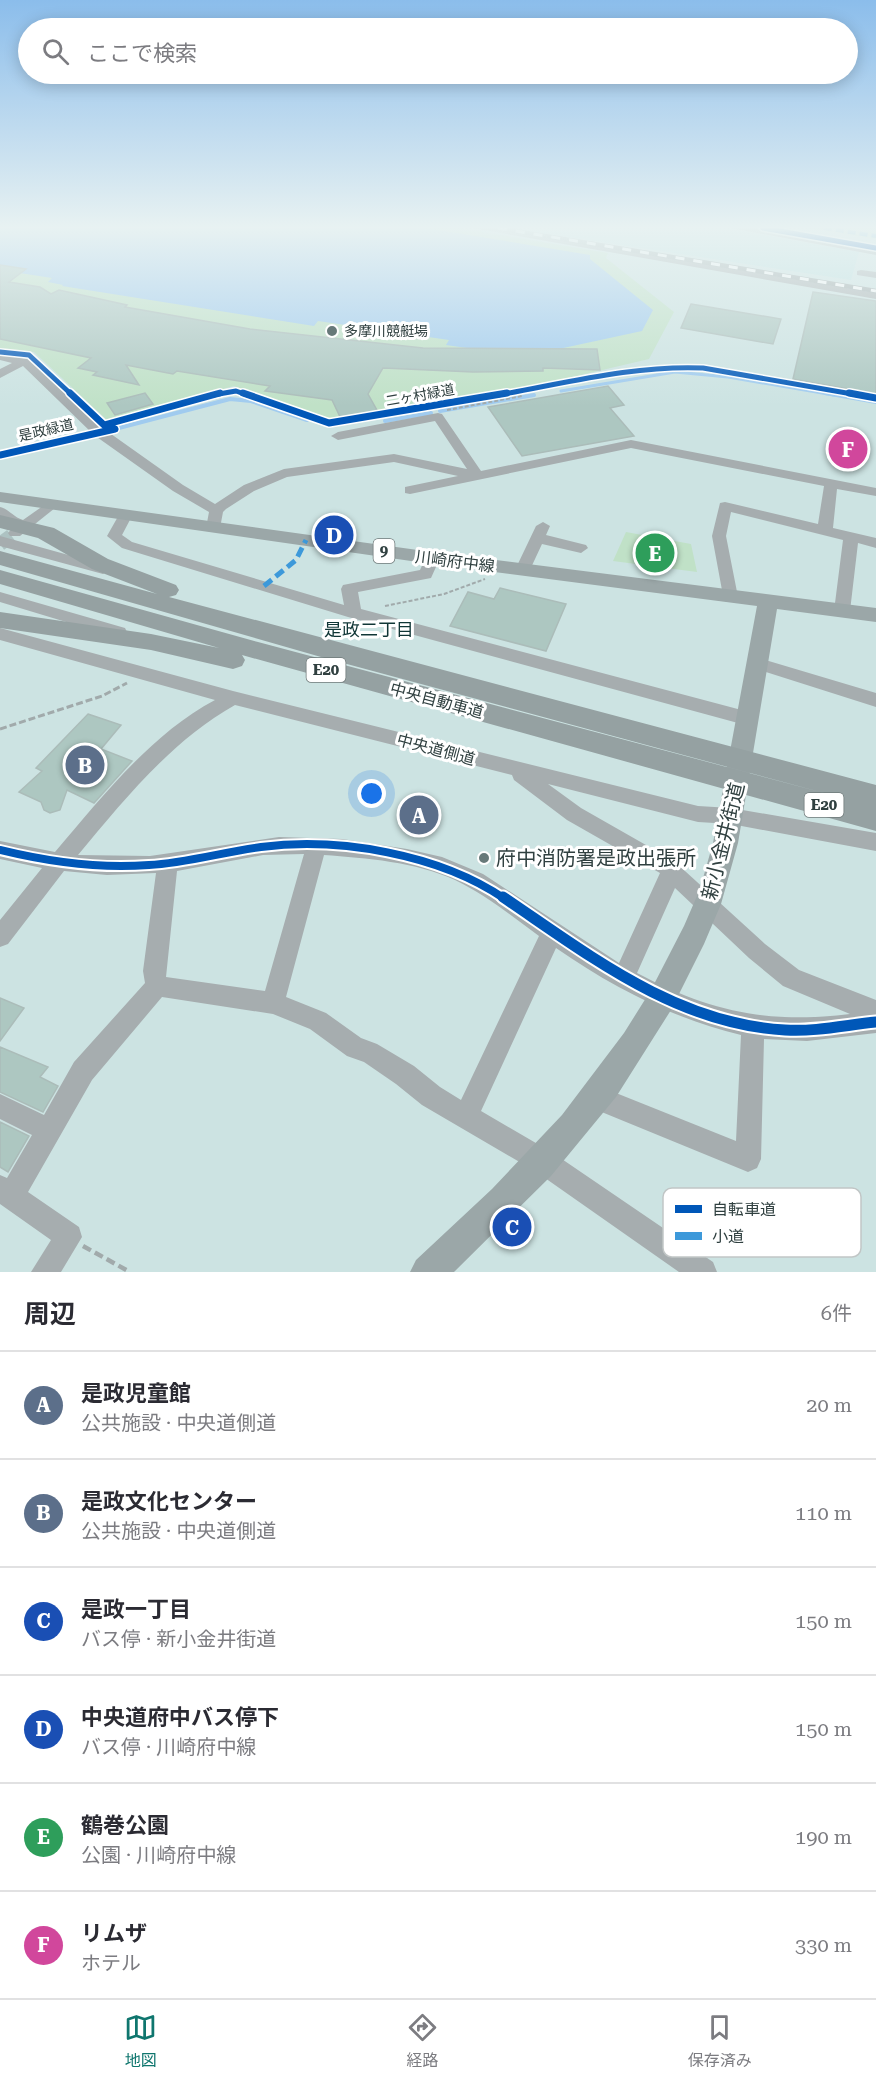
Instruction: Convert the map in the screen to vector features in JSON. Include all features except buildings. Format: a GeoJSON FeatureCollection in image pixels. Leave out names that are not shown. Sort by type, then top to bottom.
{"type":"FeatureCollection","features":[{"type":"Feature","properties":{"kind":"highway"},"geometry":{"type":"LineString","coordinates":[[14,526],[46,533],[122,574],[650,746]]}},
{"type":"Feature","properties":{"kind":"highway","name":"中央自動車道"},"geometry":{"type":"LineString","coordinates":[[0,558],[321,648],[712,763],[876,819]]}},
{"type":"Feature","properties":{"kind":"highway","name":"中央自動車道"},"geometry":{"type":"LineString","coordinates":[[0,577],[258,651],[650,746]]}},
{"type":"Feature","properties":{"kind":"highway"},"geometry":{"type":"LineString","coordinates":[[0,621],[151,642],[650,746]]}},
{"type":"Feature","properties":{"kind":"highway","name":"中央自動車道"},"geometry":{"type":"LineString","coordinates":[[712,763],[876,796]]}},
{"type":"Feature","properties":{"kind":"main road","name":"川崎府中線"},"geometry":{"type":"LineString","coordinates":[[0,497],[125,516],[215,519],[432,558],[768,601]]}},
{"type":"Feature","properties":{"kind":"main road"},"geometry":{"type":"LineString","coordinates":[[768,601],[876,615]]}},
{"type":"Feature","properties":{"kind":"main road","name":"新小金井街道"},"geometry":{"type":"LineString","coordinates":[[428,1272],[490,1217],[544,1162],[596,1097],[664,999],[708,905],[731,816],[750,719],[768,601]]}},
{"type":"Feature","properties":{"kind":"street"},"geometry":{"type":"LineString","coordinates":[[832,287],[876,296]]}},
{"type":"Feature","properties":{"kind":"street"},"geometry":{"type":"LineString","coordinates":[[0,357],[24,361],[99,432],[215,519],[249,488],[284,473],[309,468],[394,458],[478,476]]}},
{"type":"Feature","properties":{"kind":"street"},"geometry":{"type":"LineString","coordinates":[[0,374],[24,361]]}},
{"type":"Feature","properties":{"kind":"street"},"geometry":{"type":"LineString","coordinates":[[338,436],[436,412],[478,476]]}},
{"type":"Feature","properties":{"kind":"street"},"geometry":{"type":"LineString","coordinates":[[410,490],[631,444],[876,492]]}},
{"type":"Feature","properties":{"kind":"street"},"geometry":{"type":"LineString","coordinates":[[825,530],[831,484]]}},
{"type":"Feature","properties":{"kind":"street"},"geometry":{"type":"LineString","coordinates":[[0,511],[14,526],[50,505]]}},
{"type":"Feature","properties":{"kind":"street"},"geometry":{"type":"LineString","coordinates":[[730,597],[719,536],[725,506],[876,543]]}},
{"type":"Feature","properties":{"kind":"street"},"geometry":{"type":"LineString","coordinates":[[125,516],[114,536],[127,544],[354,613],[750,719]]}},
{"type":"Feature","properties":{"kind":"street"},"geometry":{"type":"LineString","coordinates":[[523,570],[541,532],[581,548]]}},
{"type":"Feature","properties":{"kind":"street"},"geometry":{"type":"LineString","coordinates":[[842,611],[851,537]]}},
{"type":"Feature","properties":{"kind":"street"},"geometry":{"type":"LineString","coordinates":[[0,540],[122,574]]}},
{"type":"Feature","properties":{"kind":"street"},"geometry":{"type":"LineString","coordinates":[[354,613],[349,589],[426,574],[432,558]]}},
{"type":"Feature","properties":{"kind":"street"},"geometry":{"type":"LineString","coordinates":[[0,597],[151,642]]}},
{"type":"Feature","properties":{"kind":"street","name":"中央道側道"},"geometry":{"type":"LineString","coordinates":[[0,634],[233,698],[698,814],[731,816],[876,842]]}},
{"type":"Feature","properties":{"kind":"street"},"geometry":{"type":"LineString","coordinates":[[759,664],[876,700]]}},
{"type":"Feature","properties":{"kind":"street"},"geometry":{"type":"LineString","coordinates":[[0,937],[58,861],[158,750],[193,722],[233,698]]}},
{"type":"Feature","properties":{"kind":"street"},"geometry":{"type":"LineString","coordinates":[[514,769],[574,814],[672,872],[757,951],[791,978],[839,999],[876,1011]]}},
{"type":"Feature","properties":{"kind":"street"},"geometry":{"type":"LineString","coordinates":[[0,850],[58,861],[127,865],[168,864],[271,846],[316,846],[422,860],[446,867],[494,888],[552,933],[624,978],[664,999],[753,1027],[785,1030],[876,1022]]}},
{"type":"Feature","properties":{"kind":"street"},"geometry":{"type":"LineString","coordinates":[[273,1003],[316,846]]}},
{"type":"Feature","properties":{"kind":"street"},"geometry":{"type":"LineString","coordinates":[[157,986],[154,971],[168,864]]}},
{"type":"Feature","properties":{"kind":"street"},"geometry":{"type":"LineString","coordinates":[[624,978],[672,872]]}},
{"type":"Feature","properties":{"kind":"street"},"geometry":{"type":"LineString","coordinates":[[466,1117],[552,933]]}},
{"type":"Feature","properties":{"kind":"street"},"geometry":{"type":"LineString","coordinates":[[157,986],[273,1003],[318,1021],[354,1047],[369,1052],[431,1096],[544,1162],[663,1244]]}},
{"type":"Feature","properties":{"kind":"street"},"geometry":{"type":"LineString","coordinates":[[45,1272],[69,1238],[6,1192],[48,1130],[83,1071],[157,986]]}},
{"type":"Feature","properties":{"kind":"street"},"geometry":{"type":"LineString","coordinates":[[596,1097],[748,1159],[753,1027]]}},
{"type":"Feature","properties":{"kind":"street"},"geometry":{"type":"LineString","coordinates":[[0,1106],[48,1130]]}},
{"type":"Feature","properties":{"kind":"street"},"geometry":{"type":"LineString","coordinates":[[681,1257],[703,1272]]}},
{"type":"Feature","properties":{"kind":"path"},"geometry":{"type":"LineString","coordinates":[[354,613],[444,594],[486,579],[493,566]]}},
{"type":"Feature","properties":{"kind":"path"},"geometry":{"type":"LineString","coordinates":[[0,729],[102,696],[145,674]]}},
{"type":"Feature","properties":{"kind":"path"},"geometry":{"type":"LineString","coordinates":[[69,1238],[130,1272]]}},
{"type":"Feature","properties":{"kind":"green space","name":"多摩川競艇場"},"geometry":{"type":"Polygon","coordinates":[[[0,287],[643,287],[674,312],[649,359],[526,388],[332,422],[234,386],[108,421],[34,352],[0,349],[0,287]]]}},
{"type":"Feature","properties":{"kind":"green space"},"geometry":{"type":"Polygon","coordinates":[[[626,532],[691,544],[697,572],[613,561],[626,532]]]}},
{"type":"Feature","properties":{"kind":"water"},"geometry":{"type":"Polygon","coordinates":[[[71,287],[625,287],[653,310],[642,331],[554,350],[467,348],[446,345],[449,340],[318,321],[314,326],[71,287]]]}},
{"type":"Feature","properties":{"kind":"waterway"},"geometry":{"type":"LineString","coordinates":[[561,391],[675,372],[728,377],[834,395]]}},
{"type":"Feature","properties":{"kind":"waterway"},"geometry":{"type":"LineString","coordinates":[[825,393],[876,402]]}},
{"type":"Feature","properties":{"kind":"waterway"},"geometry":{"type":"LineString","coordinates":[[440,411],[534,395]]}},
{"type":"Feature","properties":{"kind":"waterway"},"geometry":{"type":"LineString","coordinates":[[115,429],[230,399],[251,401],[307,420]]}},
{"type":"Feature","properties":{"kind":"waterway"},"geometry":{"type":"LineString","coordinates":[[385,421],[431,413]]}},
{"type":"Feature","properties":{"kind":"tunnel"},"geometry":{"type":"LineString","coordinates":[[0,544],[15,533]]}},
{"type":"Feature","properties":{"kind":"railway"},"geometry":{"type":"LineString","coordinates":[[854,287],[876,291]]}},
{"type":"Feature","properties":{"kind":"marked path"},"geometry":{"type":"LineString","coordinates":[[264,586],[296,560],[306,540]]}},
{"type":"Feature","properties":{"kind":"cycle path","name":"二ヶ村緑道"},"geometry":{"type":"LineString","coordinates":[[0,352],[29,355],[104,425],[216,394],[236,391],[329,423],[337,423],[635,371],[677,367],[703,368],[876,398]]}},
{"type":"Feature","properties":{"kind":"cycle path","name":"是政緑道"},"geometry":{"type":"LineString","coordinates":[[0,455],[115,429]]}},
{"type":"Feature","properties":{"kind":"cycle path"},"geometry":{"type":"LineString","coordinates":[[0,850],[40,859],[107,866],[170,863],[279,845],[342,848],[407,858],[442,866],[476,880],[603,966],[661,997],[692,1009],[753,1027],[784,1030],[818,1029],[876,1022]]}},
{"type":"Feature","properties":{"kind":"place","name":"多摩川競艇場"},"geometry":{"type":"Point","coordinates":[332,331]}},
{"type":"Feature","properties":{"kind":"place","name":"リムザ"},"geometry":{"type":"Point","coordinates":[848,449]}},
{"type":"Feature","properties":{"kind":"place","name":"中央道府中バス停下"},"geometry":{"type":"Point","coordinates":[334,535]}},
{"type":"Feature","properties":{"kind":"place","name":"鶴巻公園"},"geometry":{"type":"Point","coordinates":[655,553]}},
{"type":"Feature","properties":{"kind":"place","name":"是政文化センター"},"geometry":{"type":"Point","coordinates":[85,765]}},
{"type":"Feature","properties":{"kind":"place","name":"是政児童館"},"geometry":{"type":"Point","coordinates":[419,815]}},
{"type":"Feature","properties":{"kind":"place","name":"府中消防署是政出張所"},"geometry":{"type":"Point","coordinates":[484,858]}},
{"type":"Feature","properties":{"kind":"place","name":"是政一丁目"},"geometry":{"type":"Point","coordinates":[512,1227]}},
{"type":"Feature","properties":{"kind":"district","name":"是政二丁目"},"geometry":{"type":"Point","coordinates":[369,630]}}]}
